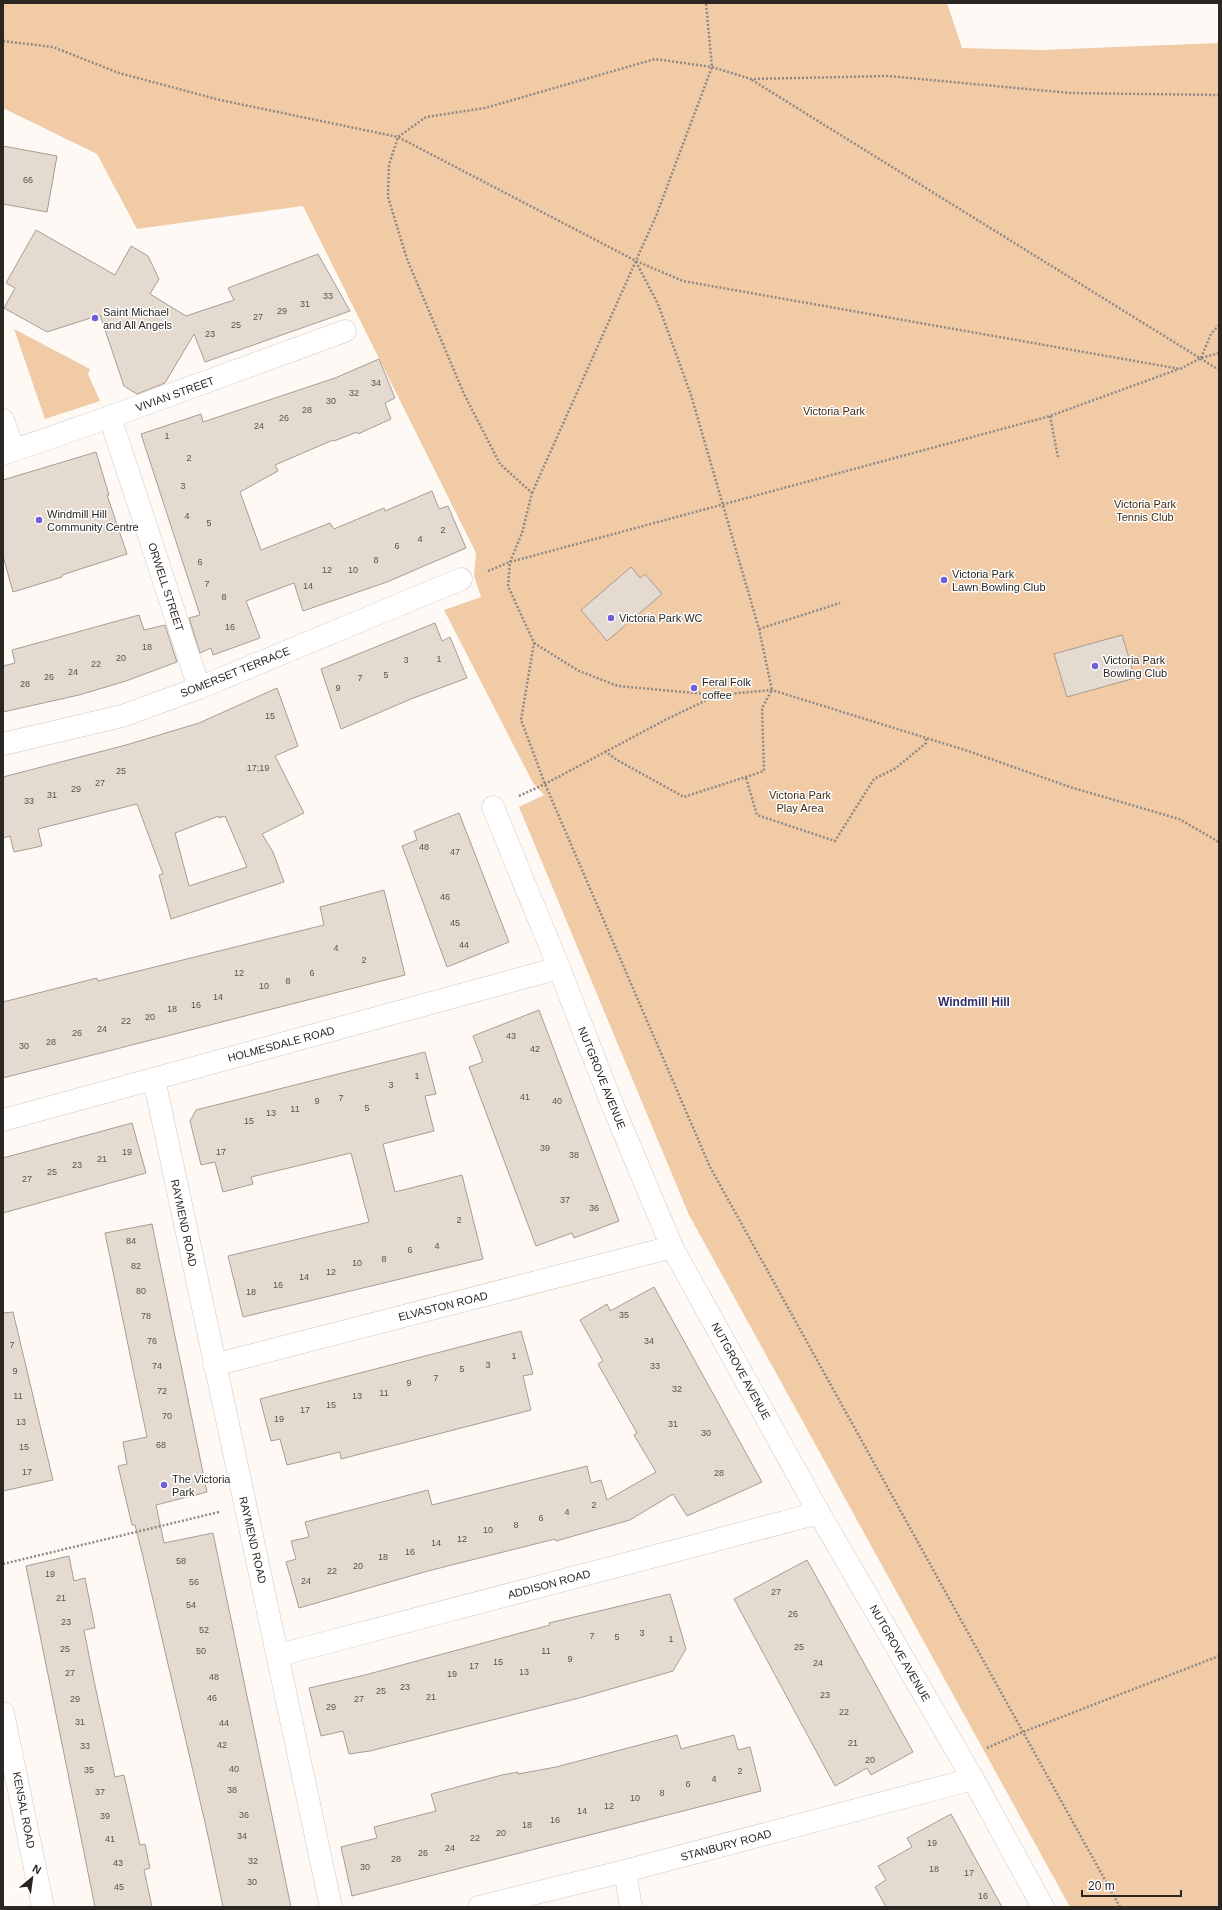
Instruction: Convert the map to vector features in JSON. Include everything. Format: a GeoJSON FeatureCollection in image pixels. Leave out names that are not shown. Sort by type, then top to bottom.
{"type":"FeatureCollection","features":[{"type":"Feature","properties":{"kind":"street","name":"VIVIAN STREET"},"geometry":{"type":"LineString","coordinates":[[8,452],[110,417],[345,331]]}},
{"type":"Feature","properties":{"kind":"street","name":"ORWELL STREET"},"geometry":{"type":"LineString","coordinates":[[110,417],[199,688]]}},
{"type":"Feature","properties":{"kind":"street"},"geometry":{"type":"LineString","coordinates":[[3,420],[8,452]]}},
{"type":"Feature","properties":{"kind":"street","name":"SOMERSET TERRACE"},"geometry":{"type":"LineString","coordinates":[[3,744],[122,716],[199,688],[461,579]]}},
{"type":"Feature","properties":{"kind":"street","name":"NUTGROVE AVENUE"},"geometry":{"type":"LineString","coordinates":[[493,807],[559,968],[612,1104],[672,1247],[819,1513],[973,1780],[1043,1907]]}},
{"type":"Feature","properties":{"kind":"street","name":"HOLMESDALE ROAD"},"geometry":{"type":"LineString","coordinates":[[3,1120],[559,968]]}},
{"type":"Feature","properties":{"kind":"street","name":"RAYMEND ROAD"},"geometry":{"type":"LineString","coordinates":[[154,1079],[214,1365],[279,1656],[331,1907]]}},
{"type":"Feature","properties":{"kind":"street","name":"ELVASTON ROAD"},"geometry":{"type":"LineString","coordinates":[[214,1365],[672,1247]]}},
{"type":"Feature","properties":{"kind":"street","name":"ADDISON ROAD"},"geometry":{"type":"LineString","coordinates":[[279,1656],[819,1513]]}},
{"type":"Feature","properties":{"kind":"street","name":"KENSAL ROAD"},"geometry":{"type":"LineString","coordinates":[[3,1713],[43,1907]]}},
{"type":"Feature","properties":{"kind":"street","name":"STANBURY ROAD"},"geometry":{"type":"LineString","coordinates":[[479,1907],[625,1871],[973,1780]]}},
{"type":"Feature","properties":{"kind":"street"},"geometry":{"type":"LineString","coordinates":[[625,1871],[631,1907]]}},
{"type":"Feature","properties":{"kind":"path"},"geometry":{"type":"LineString","coordinates":[[706,3],[712,67],[656,216],[532,492],[522,533],[510,562],[508,586],[534,643],[579,671],[618,686],[716,695],[772,690],[926,738],[1070,787],[1179,820],[1219,842]]}},
{"type":"Feature","properties":{"kind":"path"},"geometry":{"type":"LineString","coordinates":[[3,41],[53,47],[119,73],[220,100],[398,137],[636,261],[683,281],[1180,369]]}},
{"type":"Feature","properties":{"kind":"path"},"geometry":{"type":"LineString","coordinates":[[532,492],[500,464],[464,394],[407,259],[388,197],[389,164],[398,137],[426,117],[485,108],[655,59],[712,67],[751,79],[1219,370]]}},
{"type":"Feature","properties":{"kind":"path"},"geometry":{"type":"LineString","coordinates":[[751,79],[888,76],[1070,93],[1219,95]]}},
{"type":"Feature","properties":{"kind":"path"},"geometry":{"type":"LineString","coordinates":[[605,751],[617,760],[684,797],[764,772],[762,708],[772,690],[760,629],[722,506],[691,395],[658,304],[636,261]]}},
{"type":"Feature","properties":{"kind":"path"},"geometry":{"type":"LineString","coordinates":[[1201,358],[1211,334],[1219,325]]}},
{"type":"Feature","properties":{"kind":"path"},"geometry":{"type":"LineString","coordinates":[[510,562],[722,506],[1050,416],[1180,369],[1201,358],[1219,353]]}},
{"type":"Feature","properties":{"kind":"path"},"geometry":{"type":"LineString","coordinates":[[1050,416],[1058,456]]}},
{"type":"Feature","properties":{"kind":"path"},"geometry":{"type":"LineString","coordinates":[[760,629],[840,602]]}},
{"type":"Feature","properties":{"kind":"path"},"geometry":{"type":"LineString","coordinates":[[534,643],[521,720],[545,784],[710,1167],[1120,1907]]}},
{"type":"Feature","properties":{"kind":"path"},"geometry":{"type":"LineString","coordinates":[[493,807],[545,784],[605,751],[716,695]]}},
{"type":"Feature","properties":{"kind":"path"},"geometry":{"type":"LineString","coordinates":[[746,778],[757,815],[835,841],[874,779],[896,768],[926,743],[926,738]]}},
{"type":"Feature","properties":{"kind":"path"},"geometry":{"type":"LineString","coordinates":[[3,1564],[245,1505]]}},
{"type":"Feature","properties":{"kind":"path"},"geometry":{"type":"LineString","coordinates":[[985,1749],[1023,1732],[1219,1656]]}},
{"type":"Feature","properties":{"kind":"green space","name":"Victoria Park"},"geometry":{"type":"Polygon","coordinates":[[[3,3],[947,3],[962,48],[1041,50],[1219,43],[1219,1907],[1070,1907],[689,1215],[519,807],[544,795],[533,783],[444,610],[481,597],[474,576],[476,553],[303,206],[137,229],[97,154],[3,108],[3,3]]]}},
{"type":"Feature","properties":{"kind":"green space"},"geometry":{"type":"Polygon","coordinates":[[[14,329],[90,369],[88,374],[100,401],[45,419],[14,329]]]}},
{"type":"Feature","properties":{"kind":"building"},"geometry":{"type":"Polygon","coordinates":[[[3,146],[57,156],[47,212],[3,204],[3,146]]]}},
{"type":"Feature","properties":{"kind":"building"},"geometry":{"type":"Polygon","coordinates":[[[36,230],[115,275],[131,246],[148,256],[159,279],[150,294],[186,316],[234,300],[228,288],[318,254],[350,311],[205,362],[194,334],[165,383],[137,394],[124,386],[100,315],[47,332],[4,308],[15,288],[6,283],[36,230]]]}},
{"type":"Feature","properties":{"kind":"building"},"geometry":{"type":"Polygon","coordinates":[[[379,359],[395,398],[385,403],[391,419],[358,434],[357,432],[334,441],[333,440],[275,465],[278,471],[240,492],[261,550],[330,523],[334,529],[384,508],[385,511],[432,491],[439,509],[448,506],[466,548],[387,582],[303,611],[294,583],[246,601],[260,638],[213,655],[211,648],[200,653],[189,618],[200,615],[141,434],[201,414],[203,422],[335,378],[379,359]]]}},
{"type":"Feature","properties":{"kind":"building","name":"Windmill Hill Community Centre"},"geometry":{"type":"Polygon","coordinates":[[[96,452],[109,495],[107,495],[127,554],[62,575],[62,577],[13,592],[3,556],[3,480],[96,452]]]}},
{"type":"Feature","properties":{"kind":"building","name":"Victoria Park WC"},"geometry":{"type":"Polygon","coordinates":[[[631,567],[640,578],[645,574],[662,594],[607,641],[581,610],[631,567]]]}},
{"type":"Feature","properties":{"kind":"building"},"geometry":{"type":"Polygon","coordinates":[[[139,615],[144,630],[165,625],[177,662],[126,681],[79,695],[3,712],[3,666],[15,663],[12,650],[139,615]]]}},
{"type":"Feature","properties":{"kind":"building"},"geometry":{"type":"Polygon","coordinates":[[[435,623],[442,641],[450,637],[467,678],[411,699],[341,729],[321,669],[435,623]]]}},
{"type":"Feature","properties":{"kind":"building","name":"Victoria Park Bowling Club"},"geometry":{"type":"Polygon","coordinates":[[[1122,635],[1135,678],[1067,697],[1054,654],[1122,635]]]}},
{"type":"Feature","properties":{"kind":"building"},"geometry":{"type":"Polygon","coordinates":[[[277,688],[298,746],[275,756],[304,813],[262,834],[273,852],[284,882],[171,919],[159,875],[163,874],[137,804],[38,829],[42,846],[14,852],[10,836],[3,838],[3,777],[126,745],[199,723],[277,688]],[[219,816],[175,833],[189,886],[247,867],[225,816],[219,818],[219,816]]]}},
{"type":"Feature","properties":{"kind":"building"},"geometry":{"type":"Polygon","coordinates":[[[459,813],[509,942],[447,967],[402,846],[417,840],[414,831],[459,813]]]}},
{"type":"Feature","properties":{"kind":"building"},"geometry":{"type":"Polygon","coordinates":[[[384,890],[405,975],[3,1078],[3,1002],[97,978],[98,981],[324,925],[320,907],[384,890]]]}},
{"type":"Feature","properties":{"kind":"building"},"geometry":{"type":"Polygon","coordinates":[[[539,1010],[619,1221],[574,1238],[572,1233],[536,1246],[469,1067],[483,1062],[473,1036],[539,1010]]]}},
{"type":"Feature","properties":{"kind":"building"},"geometry":{"type":"Polygon","coordinates":[[[425,1052],[436,1094],[425,1096],[434,1131],[383,1144],[395,1192],[462,1175],[483,1259],[243,1317],[228,1256],[369,1222],[351,1153],[251,1177],[253,1184],[223,1192],[215,1162],[201,1165],[190,1121],[196,1110],[425,1052]]]}},
{"type":"Feature","properties":{"kind":"building"},"geometry":{"type":"Polygon","coordinates":[[[132,1123],[146,1173],[3,1213],[3,1158],[132,1123]]]}},
{"type":"Feature","properties":{"kind":"building"},"geometry":{"type":"Polygon","coordinates":[[[152,1224],[207,1492],[156,1505],[164,1543],[213,1533],[291,1907],[223,1907],[207,1831],[143,1557],[135,1525],[132,1525],[118,1466],[127,1464],[123,1442],[147,1437],[105,1233],[152,1224]]]}},
{"type":"Feature","properties":{"kind":"building"},"geometry":{"type":"Polygon","coordinates":[[[654,1287],[762,1482],[687,1516],[673,1494],[630,1520],[556,1541],[555,1539],[428,1571],[299,1608],[286,1562],[296,1559],[291,1541],[309,1537],[305,1522],[428,1490],[432,1505],[587,1466],[591,1483],[601,1480],[607,1500],[656,1472],[634,1435],[637,1433],[598,1364],[603,1361],[580,1320],[607,1304],[610,1311],[654,1287]]]}},
{"type":"Feature","properties":{"kind":"building"},"geometry":{"type":"Polygon","coordinates":[[[13,1312],[53,1480],[3,1491],[3,1313],[13,1312]]]}},
{"type":"Feature","properties":{"kind":"building"},"geometry":{"type":"Polygon","coordinates":[[[521,1331],[533,1374],[523,1376],[531,1410],[341,1459],[340,1452],[287,1465],[280,1439],[271,1441],[260,1399],[521,1331]]]}},
{"type":"Feature","properties":{"kind":"building"},"geometry":{"type":"Polygon","coordinates":[[[69,1556],[74,1581],[85,1578],[95,1628],[84,1630],[94,1681],[115,1777],[124,1775],[140,1845],[145,1844],[150,1868],[144,1870],[152,1907],[95,1907],[26,1566],[69,1556]]]}},
{"type":"Feature","properties":{"kind":"building"},"geometry":{"type":"Polygon","coordinates":[[[807,1560],[913,1752],[871,1775],[867,1768],[835,1786],[734,1599],[807,1560]]]}},
{"type":"Feature","properties":{"kind":"building"},"geometry":{"type":"Polygon","coordinates":[[[670,1594],[686,1649],[673,1671],[583,1697],[370,1751],[349,1754],[343,1731],[321,1736],[309,1688],[365,1675],[550,1625],[549,1623],[670,1594]]]}},
{"type":"Feature","properties":{"kind":"building"},"geometry":{"type":"Polygon","coordinates":[[[677,1735],[681,1749],[734,1735],[738,1750],[750,1747],[761,1791],[352,1896],[341,1847],[377,1838],[374,1827],[436,1811],[431,1794],[502,1775],[518,1772],[518,1774],[556,1767],[677,1735]]]}},
{"type":"Feature","properties":{"kind":"building"},"geometry":{"type":"Polygon","coordinates":[[[951,1814],[1002,1907],[886,1907],[875,1887],[886,1880],[878,1866],[912,1847],[907,1838],[951,1814]]]}},
{"type":"Feature","properties":{"kind":"place","name":"Saint Michael and All Angels"},"geometry":{"type":"Point","coordinates":[95,318]}},
{"type":"Feature","properties":{"kind":"place","name":"Windmill Hill Community Centre"},"geometry":{"type":"Point","coordinates":[39,520]}},
{"type":"Feature","properties":{"kind":"place","name":"Victoria Park Lawn Bowling Club"},"geometry":{"type":"Point","coordinates":[944,580]}},
{"type":"Feature","properties":{"kind":"place","name":"Victoria Park WC"},"geometry":{"type":"Point","coordinates":[611,618]}},
{"type":"Feature","properties":{"kind":"place","name":"Victoria Park Bowling Club"},"geometry":{"type":"Point","coordinates":[1095,666]}},
{"type":"Feature","properties":{"kind":"place","name":"Feral Folk coffee"},"geometry":{"type":"Point","coordinates":[694,688]}},
{"type":"Feature","properties":{"kind":"place","name":"The Victoria Park"},"geometry":{"type":"Point","coordinates":[164,1485]}},
{"type":"Feature","properties":{"kind":"district","name":"Windmill Hill"},"geometry":{"type":"Point","coordinates":[974,1002]}},
{"type":"Feature","properties":{"kind":"park label","name":"Victoria Park Tennis Club"},"geometry":{"type":"Point","coordinates":[1145,510]}},
{"type":"Feature","properties":{"kind":"park label","name":"Victoria Park Play Area"},"geometry":{"type":"Point","coordinates":[800,801]}}]}
